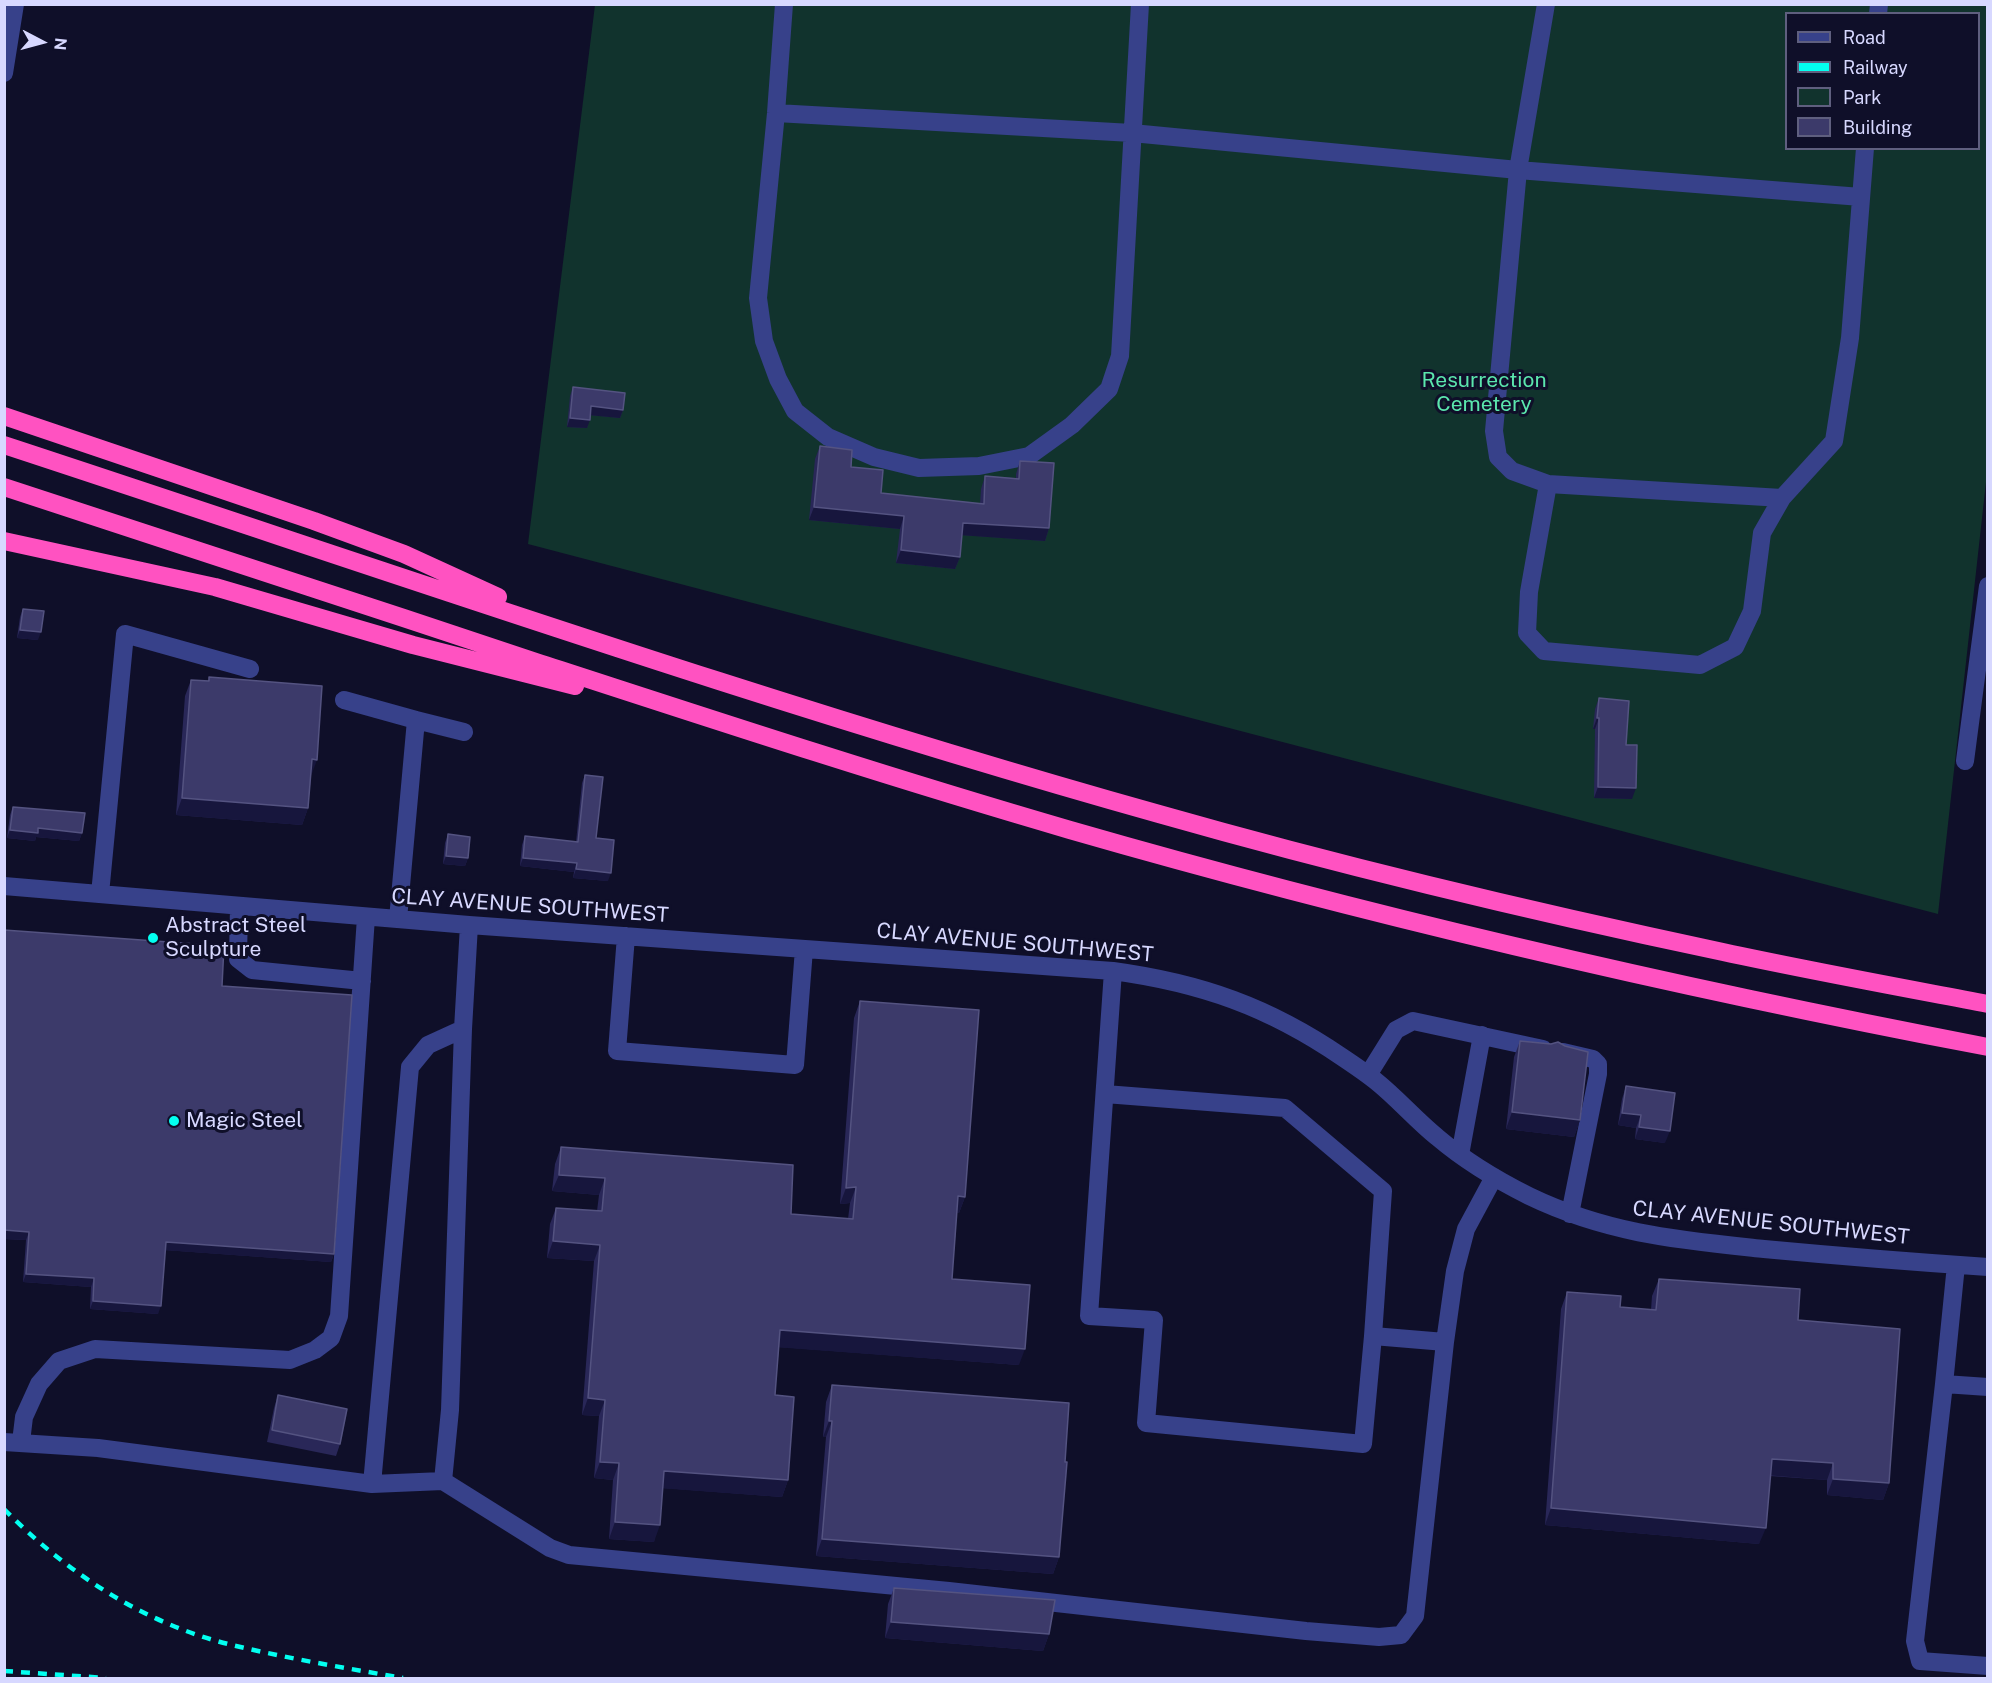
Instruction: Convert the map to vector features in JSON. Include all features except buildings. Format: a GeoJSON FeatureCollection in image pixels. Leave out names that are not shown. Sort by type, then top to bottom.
{"type":"FeatureCollection","features":[{"type":"Feature","properties":{"kind":"highway"},"geometry":{"type":"LineString","coordinates":[[4,416],[200,481],[404,554],[581,635]]}},
{"type":"Feature","properties":{"kind":"highway"},"geometry":{"type":"LineString","coordinates":[[4,444],[801,707],[1162,815],[1437,886],[1661,939],[1988,1004]]}},
{"type":"Feature","properties":{"kind":"highway"},"geometry":{"type":"LineString","coordinates":[[4,487],[872,771],[1071,830],[1289,891],[1571,960],[1988,1047]]}},
{"type":"Feature","properties":{"kind":"highway"},"geometry":{"type":"LineString","coordinates":[[4,542],[215,587],[436,651],[714,720]]}},
{"type":"Feature","properties":{"kind":"street"},"geometry":{"type":"LineString","coordinates":[[4,73],[15,4]]}},
{"type":"Feature","properties":{"kind":"street"},"geometry":{"type":"LineString","coordinates":[[784,4],[758,298],[764,341],[778,379],[795,411],[828,437],[874,457],[919,468],[979,466],[1029,456],[1072,424],[1110,389],[1120,356],[1140,4]]}},
{"type":"Feature","properties":{"kind":"street"},"geometry":{"type":"LineString","coordinates":[[1546,4],[1518,170],[1494,431],[1498,457],[1512,471],[1548,484],[1782,498]]}},
{"type":"Feature","properties":{"kind":"street"},"geometry":{"type":"LineString","coordinates":[[776,113],[1132,133],[1518,170],[1861,197]]}},
{"type":"Feature","properties":{"kind":"street"},"geometry":{"type":"LineString","coordinates":[[1548,484],[1529,592],[1527,633],[1544,651],[1700,664],[1735,647],[1752,611],[1762,533],[1782,498],[1834,441],[1850,338],[1865,150]]}},
{"type":"Feature","properties":{"kind":"street"},"geometry":{"type":"LineString","coordinates":[[1965,761],[1988,586]]}},
{"type":"Feature","properties":{"kind":"street"},"geometry":{"type":"LineString","coordinates":[[100,894],[125,634],[250,669]]}},
{"type":"Feature","properties":{"kind":"street"},"geometry":{"type":"LineString","coordinates":[[344,700],[464,732]]}},
{"type":"Feature","properties":{"kind":"street"},"geometry":{"type":"LineString","coordinates":[[398,919],[416,720]]}},
{"type":"Feature","properties":{"kind":"street","name":"CLAY AVENUE SOUTHWEST"},"geometry":{"type":"LineString","coordinates":[[4,886],[366,917],[1113,971],[1151,976],[1187,984],[1238,1000],[1320,1041],[1368,1075],[1460,1155],[1494,1177],[1570,1214],[1619,1229],[1672,1239],[1851,1257],[1988,1267]]}},
{"type":"Feature","properties":{"kind":"street"},"geometry":{"type":"LineString","coordinates":[[239,906],[238,959],[252,970],[362,981]]}},
{"type":"Feature","properties":{"kind":"street"},"geometry":{"type":"LineString","coordinates":[[366,917],[339,1316],[331,1338],[315,1350],[290,1360],[95,1349],[59,1361],[39,1384],[13,1442],[98,1448],[372,1484],[443,1481],[550,1548],[569,1555],[949,1591],[1306,1631],[1379,1637],[1401,1635],[1415,1616],[1455,1271],[1466,1229],[1494,1177]]}},
{"type":"Feature","properties":{"kind":"street"},"geometry":{"type":"LineString","coordinates":[[443,1481],[450,1410],[463,1029],[469,925]]}},
{"type":"Feature","properties":{"kind":"street"},"geometry":{"type":"LineString","coordinates":[[626,936],[617,1051],[795,1065],[804,949]]}},
{"type":"Feature","properties":{"kind":"street"},"geometry":{"type":"LineString","coordinates":[[1105,1094],[1286,1108],[1383,1191],[1363,1444],[1146,1423],[1154,1320],[1089,1316],[1113,971]]}},
{"type":"Feature","properties":{"kind":"street"},"geometry":{"type":"LineString","coordinates":[[1368,1075],[1396,1030],[1413,1021],[1593,1059],[1598,1064],[1598,1074],[1570,1214]]}},
{"type":"Feature","properties":{"kind":"street"},"geometry":{"type":"LineString","coordinates":[[372,1484],[410,1067],[428,1045],[463,1029]]}},
{"type":"Feature","properties":{"kind":"street"},"geometry":{"type":"LineString","coordinates":[[1460,1155],[1482,1035]]}},
{"type":"Feature","properties":{"kind":"street"},"geometry":{"type":"LineString","coordinates":[[1956,1265],[1915,1641],[1920,1661],[1988,1666]]}},
{"type":"Feature","properties":{"kind":"street"},"geometry":{"type":"LineString","coordinates":[[1373,1336],[1445,1342]]}},
{"type":"Feature","properties":{"kind":"street"},"geometry":{"type":"LineString","coordinates":[[1944,1384],[1988,1387]]}},
{"type":"Feature","properties":{"kind":"green space","name":"Resurrection Cemetery"},"geometry":{"type":"Polygon","coordinates":[[[595,5],[1987,5],[1988,464],[1938,914],[528,544],[595,5]]]}},
{"type":"Feature","properties":{"kind":"railway"},"geometry":{"type":"LineString","coordinates":[[4,1509],[53,1554],[79,1574],[135,1608],[165,1622],[228,1644],[403,1678]]}},
{"type":"Feature","properties":{"kind":"railway"},"geometry":{"type":"LineString","coordinates":[[4,1671],[106,1678]]}},
{"type":"Feature","properties":{"kind":"place","name":"Abstract Steel Sculpture"},"geometry":{"type":"Point","coordinates":[153,938]}},
{"type":"Feature","properties":{"kind":"place","name":"Magic Steel"},"geometry":{"type":"Point","coordinates":[174,1121]}}]}
